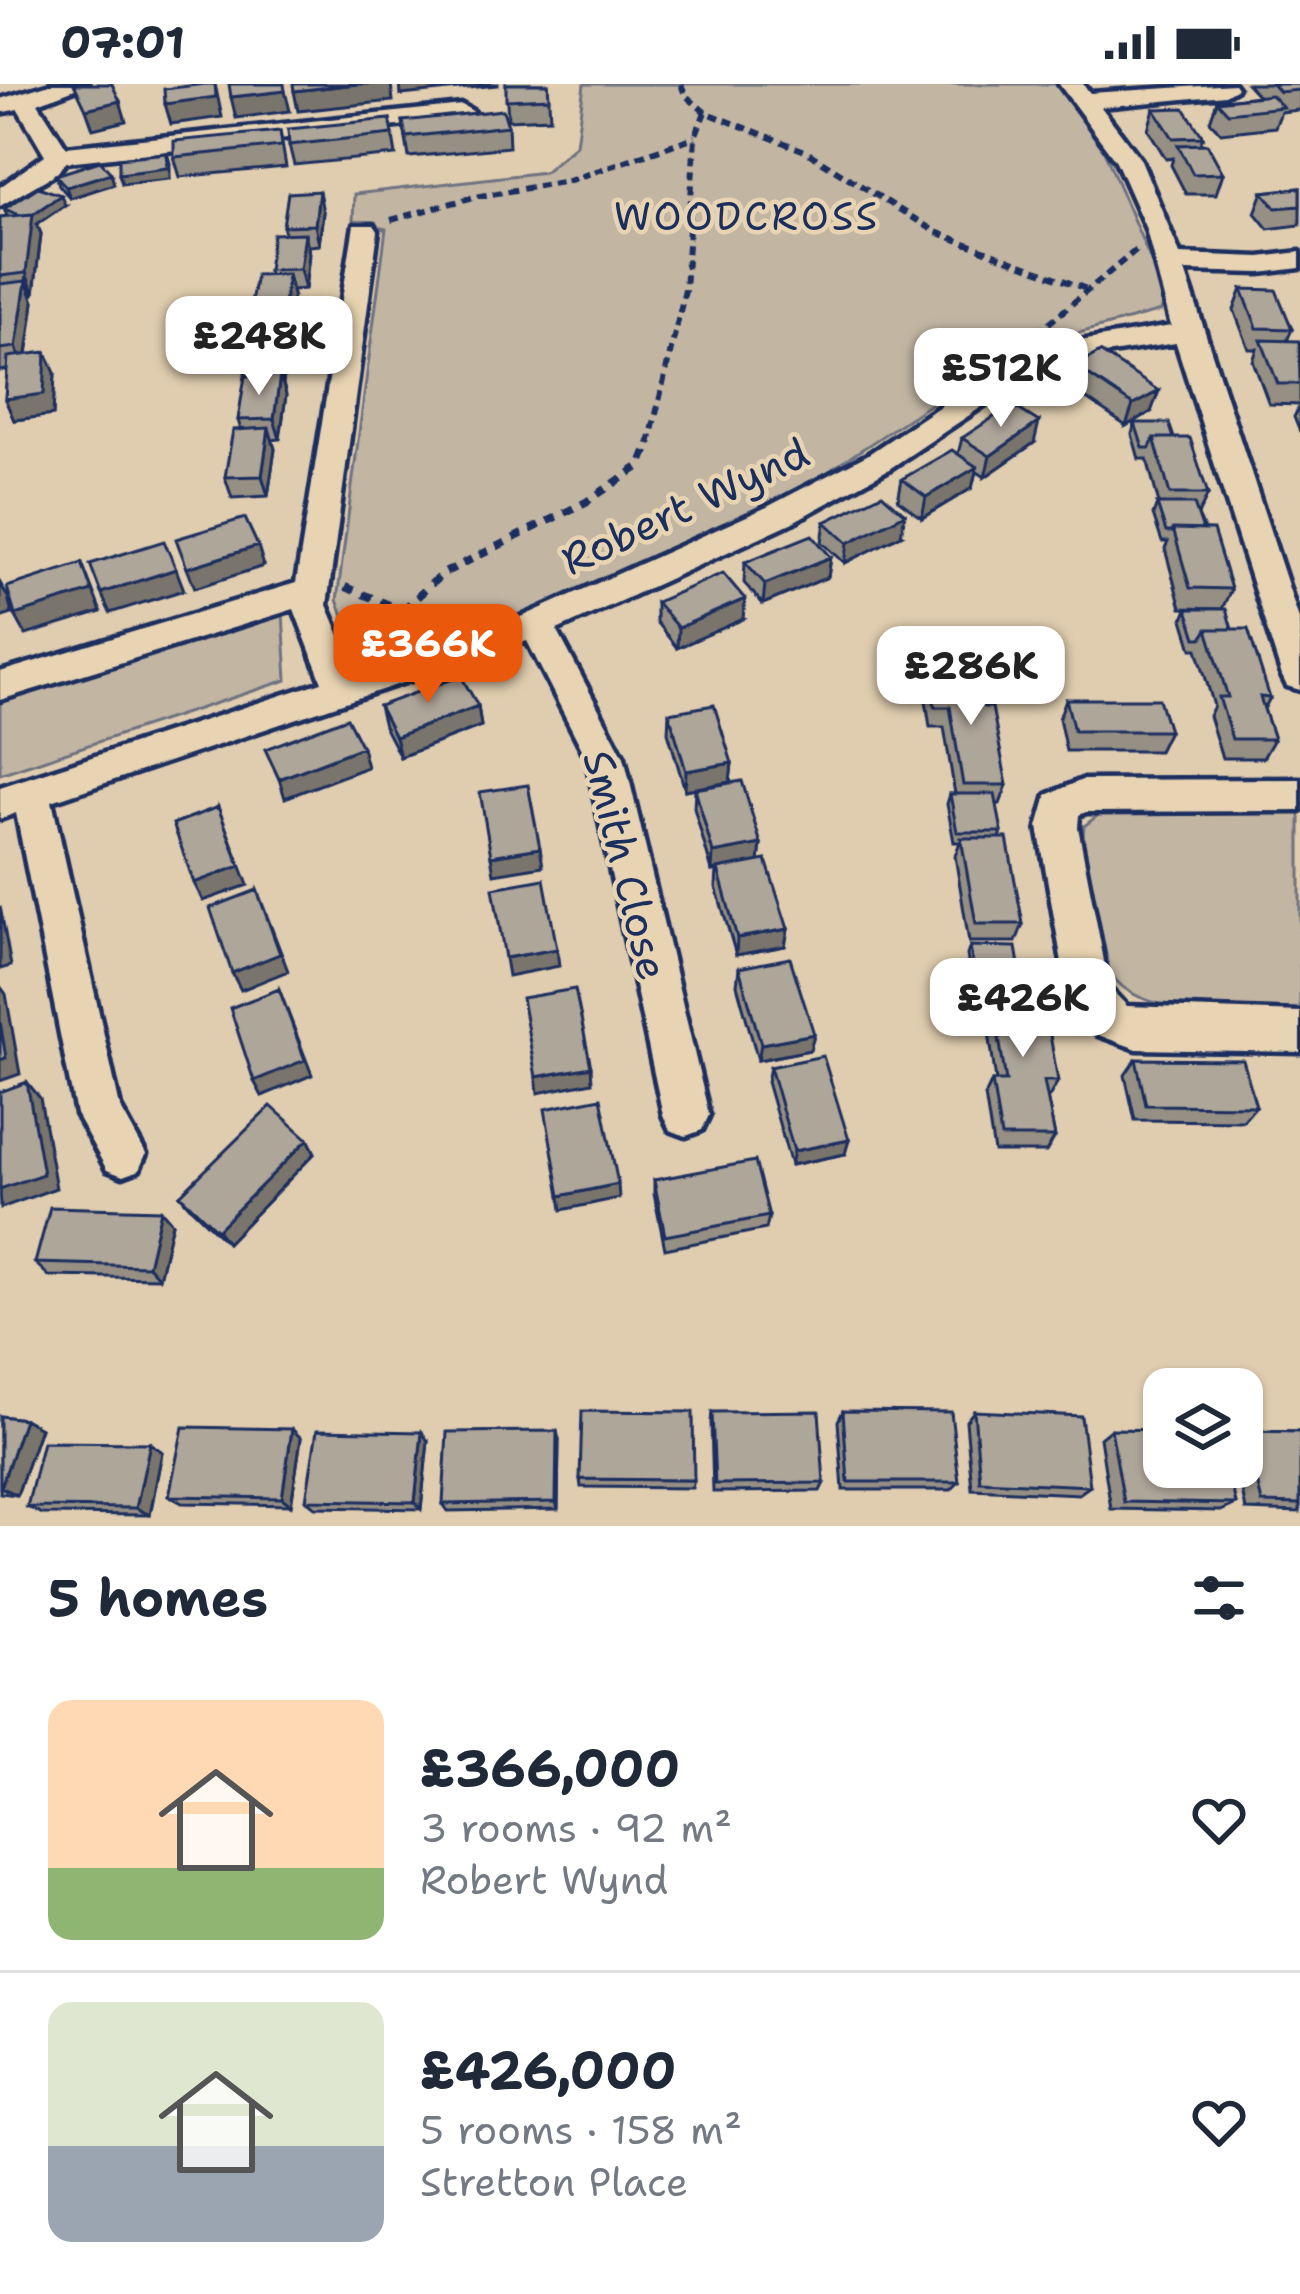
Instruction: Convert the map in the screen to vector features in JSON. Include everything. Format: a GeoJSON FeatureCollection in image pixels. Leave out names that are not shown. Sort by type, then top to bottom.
{"type":"FeatureCollection","features":[{"type":"Feature","properties":{"kind":"street"},"geometry":{"type":"LineString","coordinates":[[58,154],[12,104],[76,84]]}},
{"type":"Feature","properties":{"kind":"street"},"geometry":{"type":"LineString","coordinates":[[1079,93],[1225,88]]}},
{"type":"Feature","properties":{"kind":"street"},"geometry":{"type":"LineString","coordinates":[[1079,93],[1127,160],[1160,229],[1187,332],[1300,676]]}},
{"type":"Feature","properties":{"kind":"street"},"geometry":{"type":"LineString","coordinates":[[0,198],[48,168],[58,154],[462,112]]}},
{"type":"Feature","properties":{"kind":"street"},"geometry":{"type":"LineString","coordinates":[[344,690],[310,605],[364,231]]}},
{"type":"Feature","properties":{"kind":"street"},"geometry":{"type":"LineString","coordinates":[[1169,262],[1260,265],[1300,260]]}},
{"type":"Feature","properties":{"kind":"street","name":"Robert Wynd"},"geometry":{"type":"LineString","coordinates":[[16,798],[536,625],[779,514],[878,462],[975,397],[1078,349],[1187,332]]}},
{"type":"Feature","properties":{"kind":"street"},"geometry":{"type":"LineString","coordinates":[[0,686],[313,583]]}},
{"type":"Feature","properties":{"kind":"street","name":"Smith Close"},"geometry":{"type":"LineString","coordinates":[[536,625],[605,757],[686,1115]]}},
{"type":"Feature","properties":{"kind":"street"},"geometry":{"type":"LineString","coordinates":[[1300,795],[1082,796],[1061,806],[1058,827],[1089,996],[1113,1022],[1137,1029],[1300,1032]]}},
{"type":"Feature","properties":{"kind":"street"},"geometry":{"type":"LineString","coordinates":[[16,798],[99,1114],[123,1154]]}},
{"type":"Feature","properties":{"kind":"path"},"geometry":{"type":"LineString","coordinates":[[681,84],[685,95],[705,112],[805,151],[936,232],[1089,290]]}},
{"type":"Feature","properties":{"kind":"path"},"geometry":{"type":"LineString","coordinates":[[403,610],[442,574],[586,502],[640,466],[657,423],[685,290],[695,137],[705,112]]}},
{"type":"Feature","properties":{"kind":"path"},"geometry":{"type":"LineString","coordinates":[[364,231],[414,210],[568,181],[695,137]]}},
{"type":"Feature","properties":{"kind":"path"},"geometry":{"type":"LineString","coordinates":[[1020,341],[1041,331],[1160,229]]}},
{"type":"Feature","properties":{"kind":"path"},"geometry":{"type":"LineString","coordinates":[[313,583],[453,630]]}},
{"type":"Feature","properties":{"kind":"shaded area"},"geometry":{"type":"Polygon","coordinates":[[[584,84],[1061,84],[1093,125],[1166,296],[1161,311],[1049,341],[970,378],[808,485],[688,545],[487,629],[363,665],[337,600],[386,229],[353,222],[354,194],[544,172],[576,145],[584,84]]]}},
{"type":"Feature","properties":{"kind":"shaded area"},"geometry":{"type":"Polygon","coordinates":[[[283,613],[287,680],[0,774],[0,700],[283,613]]]}},
{"type":"Feature","properties":{"kind":"shaded area"},"geometry":{"type":"Polygon","coordinates":[[[1106,809],[1300,812],[1300,1011],[1194,1010],[1140,997],[1120,985],[1108,967],[1082,847],[1084,826],[1106,809]]]}},
{"type":"Feature","properties":{"kind":"building"},"geometry":{"type":"Polygon","coordinates":[[[74,84],[112,84],[120,101],[86,109],[74,84]]]}},
{"type":"Feature","properties":{"kind":"building"},"geometry":{"type":"Polygon","coordinates":[[[215,84],[216,97],[165,104],[164,89],[215,84]]]}},
{"type":"Feature","properties":{"kind":"building"},"geometry":{"type":"Polygon","coordinates":[[[229,84],[284,84],[285,91],[231,97],[229,84]]]}},
{"type":"Feature","properties":{"kind":"building"},"geometry":{"type":"Polygon","coordinates":[[[293,84],[357,84],[294,91],[293,84]]]}},
{"type":"Feature","properties":{"kind":"building"},"geometry":{"type":"Polygon","coordinates":[[[506,84],[548,84],[549,98],[506,100],[506,84]]]}},
{"type":"Feature","properties":{"kind":"building"},"geometry":{"type":"Polygon","coordinates":[[[1272,84],[1300,84],[1300,90],[1279,92],[1272,84]]]}},
{"type":"Feature","properties":{"kind":"building"},"geometry":{"type":"Polygon","coordinates":[[[1271,95],[1283,107],[1228,113],[1217,101],[1271,95]]]}},
{"type":"Feature","properties":{"kind":"building"},"geometry":{"type":"Polygon","coordinates":[[[1184,108],[1203,137],[1173,138],[1154,109],[1184,108]]]}},
{"type":"Feature","properties":{"kind":"building"},"geometry":{"type":"Polygon","coordinates":[[[503,110],[508,126],[406,137],[403,121],[503,110]]]}},
{"type":"Feature","properties":{"kind":"building"},"geometry":{"type":"Polygon","coordinates":[[[390,119],[393,134],[289,145],[288,129],[390,119]]]}},
{"type":"Feature","properties":{"kind":"building"},"geometry":{"type":"Polygon","coordinates":[[[280,131],[282,146],[174,157],[174,141],[280,131]]]}},
{"type":"Feature","properties":{"kind":"building"},"geometry":{"type":"Polygon","coordinates":[[[1207,144],[1223,173],[1193,174],[1178,145],[1207,144]]]}},
{"type":"Feature","properties":{"kind":"building"},"geometry":{"type":"Polygon","coordinates":[[[167,153],[167,168],[119,174],[119,158],[167,153]]]}},
{"type":"Feature","properties":{"kind":"building"},"geometry":{"type":"Polygon","coordinates":[[[100,161],[111,173],[66,187],[56,175],[100,161]]]}},
{"type":"Feature","properties":{"kind":"building"},"geometry":{"type":"Polygon","coordinates":[[[38,187],[61,195],[33,214],[4,209],[38,187]]]}},
{"type":"Feature","properties":{"kind":"building"},"geometry":{"type":"Polygon","coordinates":[[[1300,188],[1300,206],[1276,208],[1263,192],[1300,188]]]}},
{"type":"Feature","properties":{"kind":"building"},"geometry":{"type":"Polygon","coordinates":[[[319,191],[315,225],[283,226],[288,193],[319,191]]]}},
{"type":"Feature","properties":{"kind":"building"},"geometry":{"type":"Polygon","coordinates":[[[33,214],[26,273],[0,276],[0,217],[33,214]]]}},
{"type":"Feature","properties":{"kind":"building"},"geometry":{"type":"Polygon","coordinates":[[[305,233],[300,269],[268,270],[273,234],[305,233]]]}},
{"type":"Feature","properties":{"kind":"building"},"geometry":{"type":"Polygon","coordinates":[[[288,274],[283,312],[249,314],[256,275],[288,274]]]}},
{"type":"Feature","properties":{"kind":"building"},"geometry":{"type":"Polygon","coordinates":[[[26,281],[16,347],[0,349],[0,284],[26,281]]]}},
{"type":"Feature","properties":{"kind":"building"},"geometry":{"type":"Polygon","coordinates":[[[1242,289],[1276,290],[1292,329],[1257,328],[1242,289]]]}},
{"type":"Feature","properties":{"kind":"building"},"geometry":{"type":"Polygon","coordinates":[[[283,323],[278,363],[243,365],[249,324],[283,323]]]}},
{"type":"Feature","properties":{"kind":"building"},"geometry":{"type":"Polygon","coordinates":[[[1261,340],[1299,341],[1300,384],[1278,384],[1261,340]]]}},
{"type":"Feature","properties":{"kind":"building"},"geometry":{"type":"Polygon","coordinates":[[[46,352],[44,394],[5,399],[8,357],[46,352]]]}},
{"type":"Feature","properties":{"kind":"building"},"geometry":{"type":"Polygon","coordinates":[[[1100,352],[1159,391],[1133,405],[1075,366],[1100,352]]]}},
{"type":"Feature","properties":{"kind":"building"},"geometry":{"type":"Polygon","coordinates":[[[280,375],[274,419],[238,420],[245,376],[280,375]]]}},
{"type":"Feature","properties":{"kind":"building"},"geometry":{"type":"Polygon","coordinates":[[[1012,405],[1039,422],[990,456],[962,438],[1012,405]]]}},
{"type":"Feature","properties":{"kind":"building"},"geometry":{"type":"Polygon","coordinates":[[[1135,423],[1169,423],[1174,438],[1154,438],[1150,448],[1143,448],[1135,423]]]}},
{"type":"Feature","properties":{"kind":"building"},"geometry":{"type":"Polygon","coordinates":[[[269,428],[262,476],[225,477],[233,430],[269,428]]]}},
{"type":"Feature","properties":{"kind":"building"},"geometry":{"type":"Polygon","coordinates":[[[1154,438],[1190,438],[1208,494],[1170,494],[1154,438]]]}},
{"type":"Feature","properties":{"kind":"building"},"geometry":{"type":"Polygon","coordinates":[[[952,450],[977,467],[926,497],[902,479],[952,450]]]}},
{"type":"Feature","properties":{"kind":"building"},"geometry":{"type":"Polygon","coordinates":[[[882,494],[905,514],[848,543],[825,522],[882,494]]]}},
{"type":"Feature","properties":{"kind":"building"},"geometry":{"type":"Polygon","coordinates":[[[1157,504],[1194,504],[1203,530],[1166,532],[1157,504]]]}},
{"type":"Feature","properties":{"kind":"building"},"geometry":{"type":"Polygon","coordinates":[[[245,518],[258,546],[187,568],[176,539],[245,518]]]}},
{"type":"Feature","properties":{"kind":"building"},"geometry":{"type":"Polygon","coordinates":[[[1173,529],[1213,530],[1231,589],[1190,588],[1173,529]]]}},
{"type":"Feature","properties":{"kind":"building"},"geometry":{"type":"Polygon","coordinates":[[[812,535],[831,557],[765,584],[745,562],[812,535]]]}},
{"type":"Feature","properties":{"kind":"building"},"geometry":{"type":"Polygon","coordinates":[[[164,541],[176,569],[101,593],[90,564],[164,541]]]}},
{"type":"Feature","properties":{"kind":"building"},"geometry":{"type":"Polygon","coordinates":[[[82,563],[92,591],[15,615],[7,587],[82,563]]]}},
{"type":"Feature","properties":{"kind":"building"},"geometry":{"type":"Polygon","coordinates":[[[723,573],[745,599],[678,628],[656,602],[723,573]]]}},
{"type":"Feature","properties":{"kind":"building"},"geometry":{"type":"Polygon","coordinates":[[[1187,609],[1226,609],[1232,629],[1207,629],[1202,638],[1196,638],[1187,609]]]}},
{"type":"Feature","properties":{"kind":"building"},"geometry":{"type":"Polygon","coordinates":[[[1207,629],[1248,629],[1270,698],[1260,697],[1274,739],[1232,739],[1219,697],[1228,697],[1207,629]]]}},
{"type":"Feature","properties":{"kind":"building"},"geometry":{"type":"Polygon","coordinates":[[[930,674],[979,674],[984,707],[992,707],[1007,785],[963,785],[950,707],[935,707],[930,674]]]}},
{"type":"Feature","properties":{"kind":"building"},"geometry":{"type":"Polygon","coordinates":[[[461,676],[478,706],[395,737],[379,706],[461,676]]]}},
{"type":"Feature","properties":{"kind":"building"},"geometry":{"type":"Polygon","coordinates":[[[1066,699],[1159,699],[1169,731],[1074,731],[1066,699]]]}},
{"type":"Feature","properties":{"kind":"building"},"geometry":{"type":"Polygon","coordinates":[[[714,705],[732,763],[686,771],[669,713],[714,705]]]}},
{"type":"Feature","properties":{"kind":"building"},"geometry":{"type":"Polygon","coordinates":[[[347,718],[362,747],[279,779],[265,749],[347,718]]]}},
{"type":"Feature","properties":{"kind":"building"},"geometry":{"type":"Polygon","coordinates":[[[742,781],[761,844],[713,853],[695,789],[742,781]]]}},
{"type":"Feature","properties":{"kind":"building"},"geometry":{"type":"Polygon","coordinates":[[[528,785],[540,848],[491,856],[480,792],[528,785]]]}},
{"type":"Feature","properties":{"kind":"building"},"geometry":{"type":"Polygon","coordinates":[[[950,794],[995,794],[1002,832],[957,832],[950,794]]]}},
{"type":"Feature","properties":{"kind":"building"},"geometry":{"type":"Polygon","coordinates":[[[218,807],[240,866],[194,883],[173,824],[218,807]]]}},
{"type":"Feature","properties":{"kind":"building"},"geometry":{"type":"Polygon","coordinates":[[[961,838],[1007,838],[1023,924],[976,924],[961,838]]]}},
{"type":"Feature","properties":{"kind":"building"},"geometry":{"type":"Polygon","coordinates":[[[766,860],[788,929],[737,938],[718,869],[766,860]]]}},
{"type":"Feature","properties":{"kind":"building"},"geometry":{"type":"Polygon","coordinates":[[[544,879],[557,949],[505,958],[493,888],[544,879]]]}},
{"type":"Feature","properties":{"kind":"building"},"geometry":{"type":"Polygon","coordinates":[[[257,890],[280,954],[232,973],[210,908],[257,890]]]}},
{"type":"Feature","properties":{"kind":"building"},"geometry":{"type":"Polygon","coordinates":[[[970,946],[1016,947],[1022,982],[990,982],[987,990],[976,990],[970,946]]]}},
{"type":"Feature","properties":{"kind":"building"},"geometry":{"type":"Polygon","coordinates":[[[790,958],[814,1034],[761,1044],[739,968],[790,958]]]}},
{"type":"Feature","properties":{"kind":"building"},"geometry":{"type":"Polygon","coordinates":[[[990,982],[1041,983],[1058,1081],[1044,1081],[1055,1137],[1001,1137],[992,1081],[1006,1081],[990,982]]]}},
{"type":"Feature","properties":{"kind":"building"},"geometry":{"type":"Polygon","coordinates":[[[279,989],[305,1060],[254,1081],[230,1008],[279,989]]]}},
{"type":"Feature","properties":{"kind":"building"},"geometry":{"type":"Polygon","coordinates":[[[575,989],[591,1067],[536,1077],[522,998],[575,989]]]}},
{"type":"Feature","properties":{"kind":"building"},"geometry":{"type":"Polygon","coordinates":[[[0,1021],[6,1058],[0,1060],[0,1021]]]}},
{"type":"Feature","properties":{"kind":"building"},"geometry":{"type":"Polygon","coordinates":[[[823,1056],[849,1140],[794,1151],[770,1067],[823,1056]]]}},
{"type":"Feature","properties":{"kind":"building"},"geometry":{"type":"Polygon","coordinates":[[[1136,1059],[1243,1060],[1256,1106],[1146,1105],[1136,1059]]]}},
{"type":"Feature","properties":{"kind":"building"},"geometry":{"type":"Polygon","coordinates":[[[27,1082],[43,1174],[0,1189],[0,1092],[27,1082]]]}},
{"type":"Feature","properties":{"kind":"building"},"geometry":{"type":"Polygon","coordinates":[[[601,1098],[618,1184],[560,1196],[545,1109],[601,1098]]]}},
{"type":"Feature","properties":{"kind":"building"},"geometry":{"type":"Polygon","coordinates":[[[271,1106],[308,1139],[217,1230],[180,1195],[271,1106]]]}},
{"type":"Feature","properties":{"kind":"building"},"geometry":{"type":"Polygon","coordinates":[[[755,1161],[769,1216],[665,1236],[654,1180],[755,1161]]]}},
{"type":"Feature","properties":{"kind":"building"},"geometry":{"type":"Polygon","coordinates":[[[50,1207],[161,1210],[148,1266],[35,1263],[50,1207]]]}},
{"type":"Feature","properties":{"kind":"building"},"geometry":{"type":"Polygon","coordinates":[[[582,1411],[693,1412],[694,1480],[580,1479],[582,1411]]]}},
{"type":"Feature","properties":{"kind":"building"},"geometry":{"type":"Polygon","coordinates":[[[819,1411],[824,1483],[715,1484],[712,1412],[819,1411]]]}},
{"type":"Feature","properties":{"kind":"building"},"geometry":{"type":"Polygon","coordinates":[[[843,1411],[951,1412],[959,1482],[848,1482],[843,1411]]]}},
{"type":"Feature","properties":{"kind":"building"},"geometry":{"type":"Polygon","coordinates":[[[974,1411],[1081,1416],[1090,1486],[980,1481],[974,1411]]]}},
{"type":"Feature","properties":{"kind":"building"},"geometry":{"type":"Polygon","coordinates":[[[0,1416],[24,1419],[1,1487],[0,1487],[0,1416]]]}},
{"type":"Feature","properties":{"kind":"building"},"geometry":{"type":"Polygon","coordinates":[[[183,1427],[292,1429],[282,1498],[169,1496],[183,1427]]]}},
{"type":"Feature","properties":{"kind":"building"},"geometry":{"type":"Polygon","coordinates":[[[1111,1429],[1143,1430],[1143,1488],[1233,1488],[1236,1504],[1124,1502],[1111,1429]]]}},
{"type":"Feature","properties":{"kind":"building"},"geometry":{"type":"Polygon","coordinates":[[[317,1430],[422,1432],[415,1502],[306,1500],[317,1430]]]}},
{"type":"Feature","properties":{"kind":"building"},"geometry":{"type":"Polygon","coordinates":[[[557,1431],[556,1502],[443,1504],[447,1432],[557,1431]]]}},
{"type":"Feature","properties":{"kind":"building"},"geometry":{"type":"Polygon","coordinates":[[[1263,1431],[1300,1432],[1300,1504],[1262,1503],[1263,1431]]]}},
{"type":"Feature","properties":{"kind":"building"},"geometry":{"type":"Polygon","coordinates":[[[43,1442],[150,1443],[136,1508],[27,1507],[43,1442]]]}},
{"type":"Feature","properties":{"kind":"district","name":"WOODCROSS"},"geometry":{"type":"Point","coordinates":[747,216]}}]}
